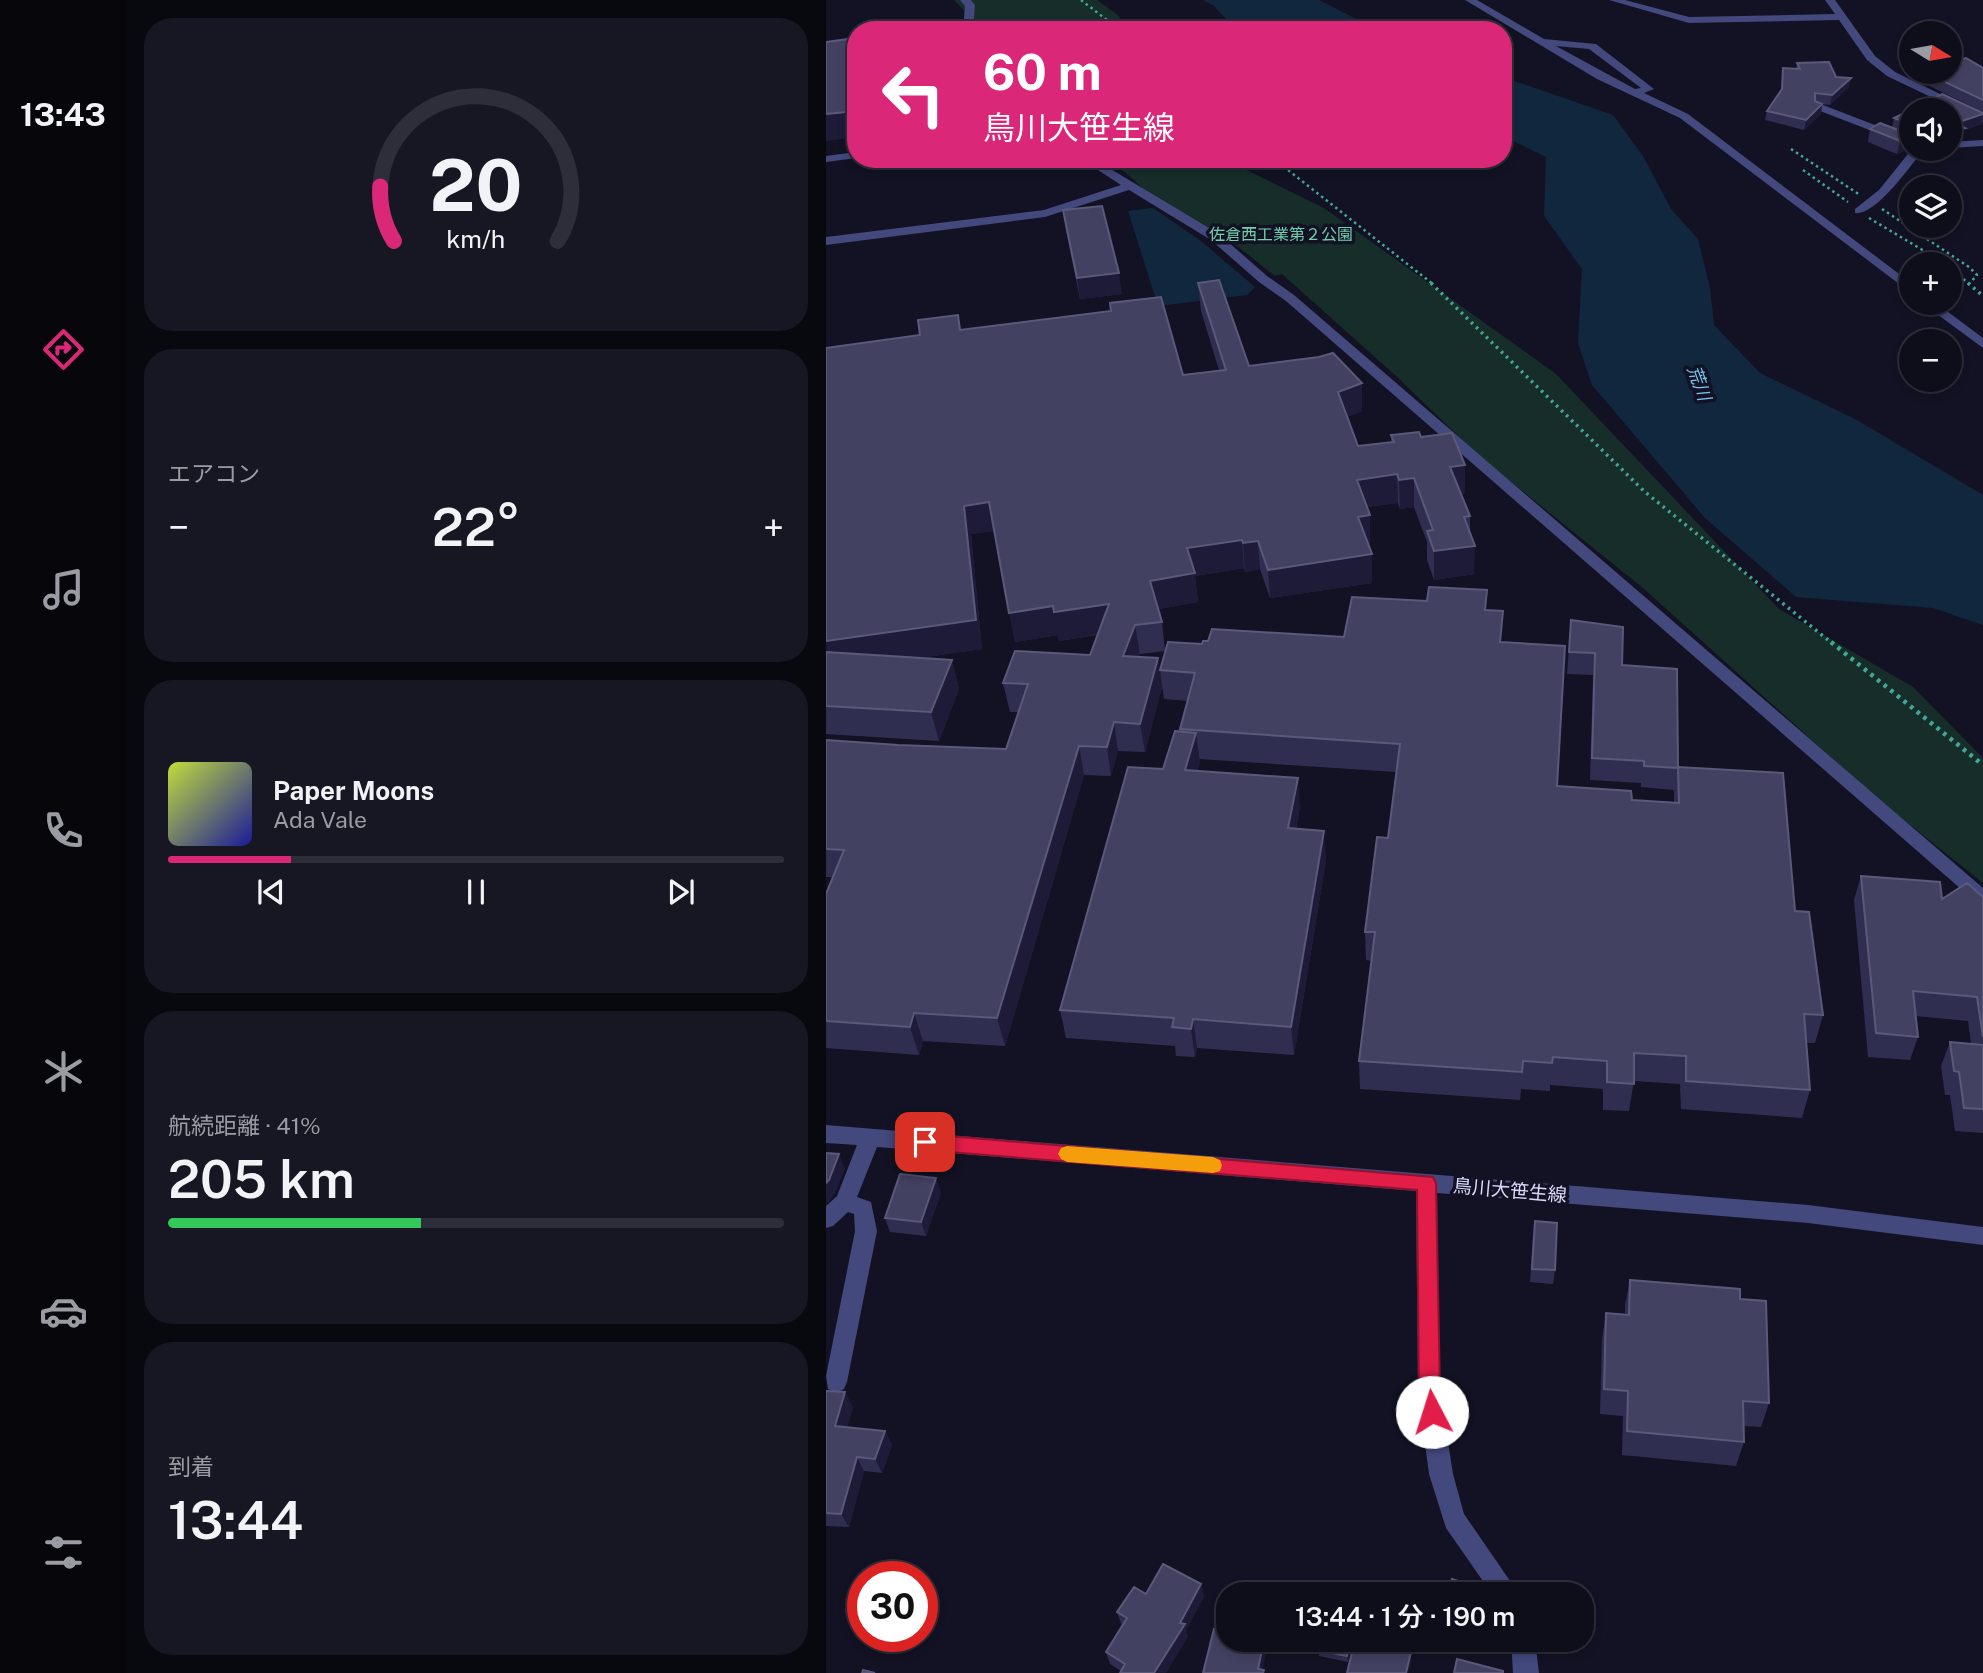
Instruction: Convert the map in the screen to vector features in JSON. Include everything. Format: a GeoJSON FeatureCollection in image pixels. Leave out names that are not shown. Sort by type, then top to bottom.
{"type":"FeatureCollection","features":[{"type":"Feature","properties":{"kind":"street"},"geometry":{"type":"LineString","coordinates":[[965,0],[970,5],[969,21]]}},
{"type":"Feature","properties":{"kind":"street"},"geometry":{"type":"LineString","coordinates":[[1470,0],[1506,21]]}},
{"type":"Feature","properties":{"kind":"street"},"geometry":{"type":"LineString","coordinates":[[1614,0],[1689,20],[1843,17]]}},
{"type":"Feature","properties":{"kind":"street"},"geometry":{"type":"LineString","coordinates":[[1830,0],[1871,58],[1891,74],[1983,120]]}},
{"type":"Feature","properties":{"kind":"street"},"geometry":{"type":"LineString","coordinates":[[1512,24],[1601,77],[1674,110],[1693,122],[1899,280]]}},
{"type":"Feature","properties":{"kind":"street"},"geometry":{"type":"LineString","coordinates":[[1542,42],[1597,48],[1649,89],[1633,93]]}},
{"type":"Feature","properties":{"kind":"street"},"geometry":{"type":"LineString","coordinates":[[1819,107],[1899,138]]}},
{"type":"Feature","properties":{"kind":"street"},"geometry":{"type":"LineString","coordinates":[[1962,144],[1983,143]]}},
{"type":"Feature","properties":{"kind":"street"},"geometry":{"type":"LineString","coordinates":[[826,159],[847,156]]}},
{"type":"Feature","properties":{"kind":"street"},"geometry":{"type":"LineString","coordinates":[[1858,211],[1883,192],[1908,161]]}},
{"type":"Feature","properties":{"kind":"street"},"geometry":{"type":"LineString","coordinates":[[1101,168],[1215,237],[1263,279],[1290,298],[1983,898]]}},
{"type":"Feature","properties":{"kind":"street"},"geometry":{"type":"LineString","coordinates":[[826,241],[1045,213],[1132,186]]}},
{"type":"Feature","properties":{"kind":"street"},"geometry":{"type":"LineString","coordinates":[[1944,315],[1983,344]]}},
{"type":"Feature","properties":{"kind":"street","name":"鳥川大笹生線"},"geometry":{"type":"LineString","coordinates":[[826,1134],[1808,1214],[1983,1236]]}},
{"type":"Feature","properties":{"kind":"street"},"geometry":{"type":"LineString","coordinates":[[826,1219],[845,1202],[870,1138]]}},
{"type":"Feature","properties":{"kind":"street"},"geometry":{"type":"LineString","coordinates":[[1426,1183],[1429,1391],[1441,1474],[1454,1520],[1498,1582]]}},
{"type":"Feature","properties":{"kind":"street"},"geometry":{"type":"LineString","coordinates":[[836,1382],[866,1231],[863,1208],[845,1202]]}},
{"type":"Feature","properties":{"kind":"street"},"geometry":{"type":"LineString","coordinates":[[1523,1652],[1526,1673]]}},
{"type":"Feature","properties":{"kind":"path"},"geometry":{"type":"LineString","coordinates":[[1081,0],[1108,21]]}},
{"type":"Feature","properties":{"kind":"path"},"geometry":{"type":"LineString","coordinates":[[1791,149],[1969,267],[1977,275],[1970,283]]}},
{"type":"Feature","properties":{"kind":"path"},"geometry":{"type":"LineString","coordinates":[[1284,168],[1444,293],[1645,492],[1983,765]]}},
{"type":"Feature","properties":{"kind":"path"},"geometry":{"type":"LineString","coordinates":[[1962,277],[1983,296]]}},
{"type":"Feature","properties":{"kind":"green space"},"geometry":{"type":"Polygon","coordinates":[[[954,0],[1097,0],[1122,21],[974,21],[954,0]]]}},
{"type":"Feature","properties":{"kind":"green space","name":"佐倉西工業第２公園"},"geometry":{"type":"Polygon","coordinates":[[[1120,168],[1242,168],[1324,208],[1556,374],[1779,609],[1913,687],[1983,758],[1983,883],[1874,796],[1643,588],[1479,456],[1395,375],[1282,274],[1275,276],[1237,246],[1146,195],[1120,168]]]}},
{"type":"Feature","properties":{"kind":"water"},"geometry":{"type":"Polygon","coordinates":[[[1203,0],[1319,0],[1360,21],[1228,21],[1214,6],[1203,0]]]}},
{"type":"Feature","properties":{"kind":"water","name":"荒川"},"geometry":{"type":"Polygon","coordinates":[[[1512,80],[1613,115],[1643,156],[1671,209],[1698,239],[1710,288],[1714,325],[1760,373],[1857,420],[1983,495],[1983,625],[1933,608],[1796,597],[1705,518],[1592,385],[1578,343],[1582,269],[1544,216],[1546,157],[1512,140],[1512,80]]]}},
{"type":"Feature","properties":{"kind":"water"},"geometry":{"type":"Polygon","coordinates":[[[1153,208],[1201,241],[1255,287],[1247,295],[1158,306],[1128,211],[1153,208]]]}},
{"type":"Feature","properties":{"kind":"building"},"geometry":{"type":"Polygon","coordinates":[[[847,39],[847,112],[826,114],[826,42],[847,39]]]}},
{"type":"Feature","properties":{"kind":"building"},"geometry":{"type":"Polygon","coordinates":[[[1966,58],[1983,68],[1983,100],[1949,84],[1962,84],[1962,59],[1966,58]]]}},
{"type":"Feature","properties":{"kind":"building"},"geometry":{"type":"Polygon","coordinates":[[[1829,62],[1836,77],[1851,78],[1832,95],[1815,93],[1815,101],[1822,104],[1806,120],[1767,111],[1782,89],[1783,68],[1800,69],[1797,63],[1829,62]]]}},
{"type":"Feature","properties":{"kind":"building"},"geometry":{"type":"Polygon","coordinates":[[[1942,94],[1951,98],[1934,98],[1942,94]]]}},
{"type":"Feature","properties":{"kind":"building"},"geometry":{"type":"Polygon","coordinates":[[[1962,103],[1983,113],[1962,121],[1962,103]]]}},
{"type":"Feature","properties":{"kind":"building"},"geometry":{"type":"Polygon","coordinates":[[[1880,123],[1899,130],[1899,141],[1870,129],[1880,123]]]}},
{"type":"Feature","properties":{"kind":"building"},"geometry":{"type":"Polygon","coordinates":[[[1102,206],[1119,273],[1077,278],[1063,210],[1102,206]]]}},
{"type":"Feature","properties":{"kind":"building"},"geometry":{"type":"Polygon","coordinates":[[[1219,280],[1249,366],[1333,353],[1362,383],[1338,392],[1358,446],[1394,442],[1391,435],[1419,432],[1421,437],[1452,433],[1465,465],[1450,467],[1470,516],[1464,517],[1475,546],[1434,551],[1427,531],[1433,530],[1414,478],[1399,480],[1397,474],[1357,480],[1370,515],[1358,517],[1372,554],[1268,570],[1258,541],[1243,543],[1242,540],[1187,548],[1195,573],[1150,581],[1162,622],[1135,625],[1123,656],[1158,658],[1140,724],[1114,722],[1107,747],[1079,746],[997,1018],[914,1013],[910,1027],[826,1021],[826,894],[844,850],[826,849],[826,740],[1006,749],[1028,684],[1003,683],[1015,651],[1090,655],[1109,604],[1054,612],[1053,606],[1009,613],[989,502],[964,506],[976,620],[826,641],[826,348],[920,335],[918,320],[958,315],[960,330],[1111,311],[1110,303],[1161,297],[1183,375],[1226,370],[1198,283],[1219,280]]]}},
{"type":"Feature","properties":{"kind":"building"},"geometry":{"type":"Polygon","coordinates":[[[1429,587],[1487,590],[1485,610],[1503,611],[1500,642],[1565,646],[1557,786],[1631,791],[1632,800],[1679,803],[1678,767],[1783,773],[1795,911],[1809,912],[1823,1015],[1804,1014],[1810,1090],[1686,1081],[1686,1056],[1634,1053],[1634,1084],[1607,1082],[1607,1061],[1553,1057],[1552,1063],[1523,1061],[1522,1072],[1359,1061],[1375,932],[1365,932],[1377,837],[1388,838],[1400,744],[1180,729],[1195,673],[1160,670],[1168,642],[1202,644],[1203,641],[1208,641],[1212,629],[1344,637],[1352,597],[1427,601],[1429,587]]]}},
{"type":"Feature","properties":{"kind":"building"},"geometry":{"type":"Polygon","coordinates":[[[1571,620],[1623,627],[1622,665],[1677,669],[1678,768],[1644,766],[1644,761],[1592,758],[1595,653],[1569,652],[1571,620]]]}},
{"type":"Feature","properties":{"kind":"building"},"geometry":{"type":"Polygon","coordinates":[[[826,652],[952,660],[931,712],[826,706],[826,652]]]}},
{"type":"Feature","properties":{"kind":"building"},"geometry":{"type":"Polygon","coordinates":[[[1175,731],[1196,733],[1185,770],[1298,778],[1288,828],[1324,831],[1291,1027],[1193,1019],[1191,1029],[1172,1027],[1174,1018],[1060,1010],[1128,767],[1163,769],[1175,731]]]}},
{"type":"Feature","properties":{"kind":"building"},"geometry":{"type":"Polygon","coordinates":[[[1861,876],[1940,882],[1942,899],[1967,883],[1983,897],[1983,1037],[1977,997],[1913,991],[1918,1037],[1876,1033],[1861,876]]]}},
{"type":"Feature","properties":{"kind":"building"},"geometry":{"type":"Polygon","coordinates":[[[1950,1042],[1983,1045],[1983,1109],[1964,1108],[1959,1072],[1954,1071],[1950,1042]]]}},
{"type":"Feature","properties":{"kind":"building"},"geometry":{"type":"Polygon","coordinates":[[[826,1153],[839,1154],[826,1183],[826,1153]]]}},
{"type":"Feature","properties":{"kind":"building"},"geometry":{"type":"Polygon","coordinates":[[[900,1174],[936,1178],[921,1222],[885,1218],[900,1174]]]}},
{"type":"Feature","properties":{"kind":"building"},"geometry":{"type":"Polygon","coordinates":[[[1535,1221],[1557,1223],[1555,1270],[1532,1269],[1535,1221]]]}},
{"type":"Feature","properties":{"kind":"building"},"geometry":{"type":"Polygon","coordinates":[[[1630,1280],[1740,1289],[1740,1299],[1766,1301],[1769,1403],[1743,1401],[1744,1442],[1627,1431],[1628,1391],[1604,1389],[1606,1313],[1629,1315],[1630,1280]]]}},
{"type":"Feature","properties":{"kind":"building"},"geometry":{"type":"Polygon","coordinates":[[[826,1391],[845,1392],[835,1426],[885,1431],[875,1459],[857,1457],[841,1514],[826,1513],[826,1391]]]}},
{"type":"Feature","properties":{"kind":"building"},"geometry":{"type":"Polygon","coordinates":[[[1163,1564],[1201,1584],[1180,1623],[1185,1624],[1154,1673],[1120,1673],[1125,1664],[1106,1652],[1127,1618],[1117,1612],[1134,1587],[1146,1594],[1163,1564]]]}},
{"type":"Feature","properties":{"kind":"building"},"geometry":{"type":"Polygon","coordinates":[[[1214,1629],[1216,1652],[1262,1652],[1258,1669],[1264,1670],[1263,1673],[1203,1673],[1214,1629]]]}},
{"type":"Feature","properties":{"kind":"building"},"geometry":{"type":"Polygon","coordinates":[[[1328,1652],[1348,1652],[1347,1656],[1328,1652]]]}},
{"type":"Feature","properties":{"kind":"building"},"geometry":{"type":"Polygon","coordinates":[[[1352,1652],[1411,1652],[1406,1673],[1347,1673],[1352,1652]]]}},
{"type":"Feature","properties":{"kind":"building"},"geometry":{"type":"Polygon","coordinates":[[[1457,1659],[1503,1671],[1503,1673],[1454,1673],[1457,1659]]]}},
{"type":"Feature","properties":{"kind":"slow traffic"},"geometry":{"type":"LineString","coordinates":[[1067,1154],[1213,1165]]}},
{"type":"Feature","properties":{"kind":"route"},"geometry":{"type":"LineString","coordinates":[[925,1142],[1426,1183],[1429,1391],[1432,1412]]}}]}
